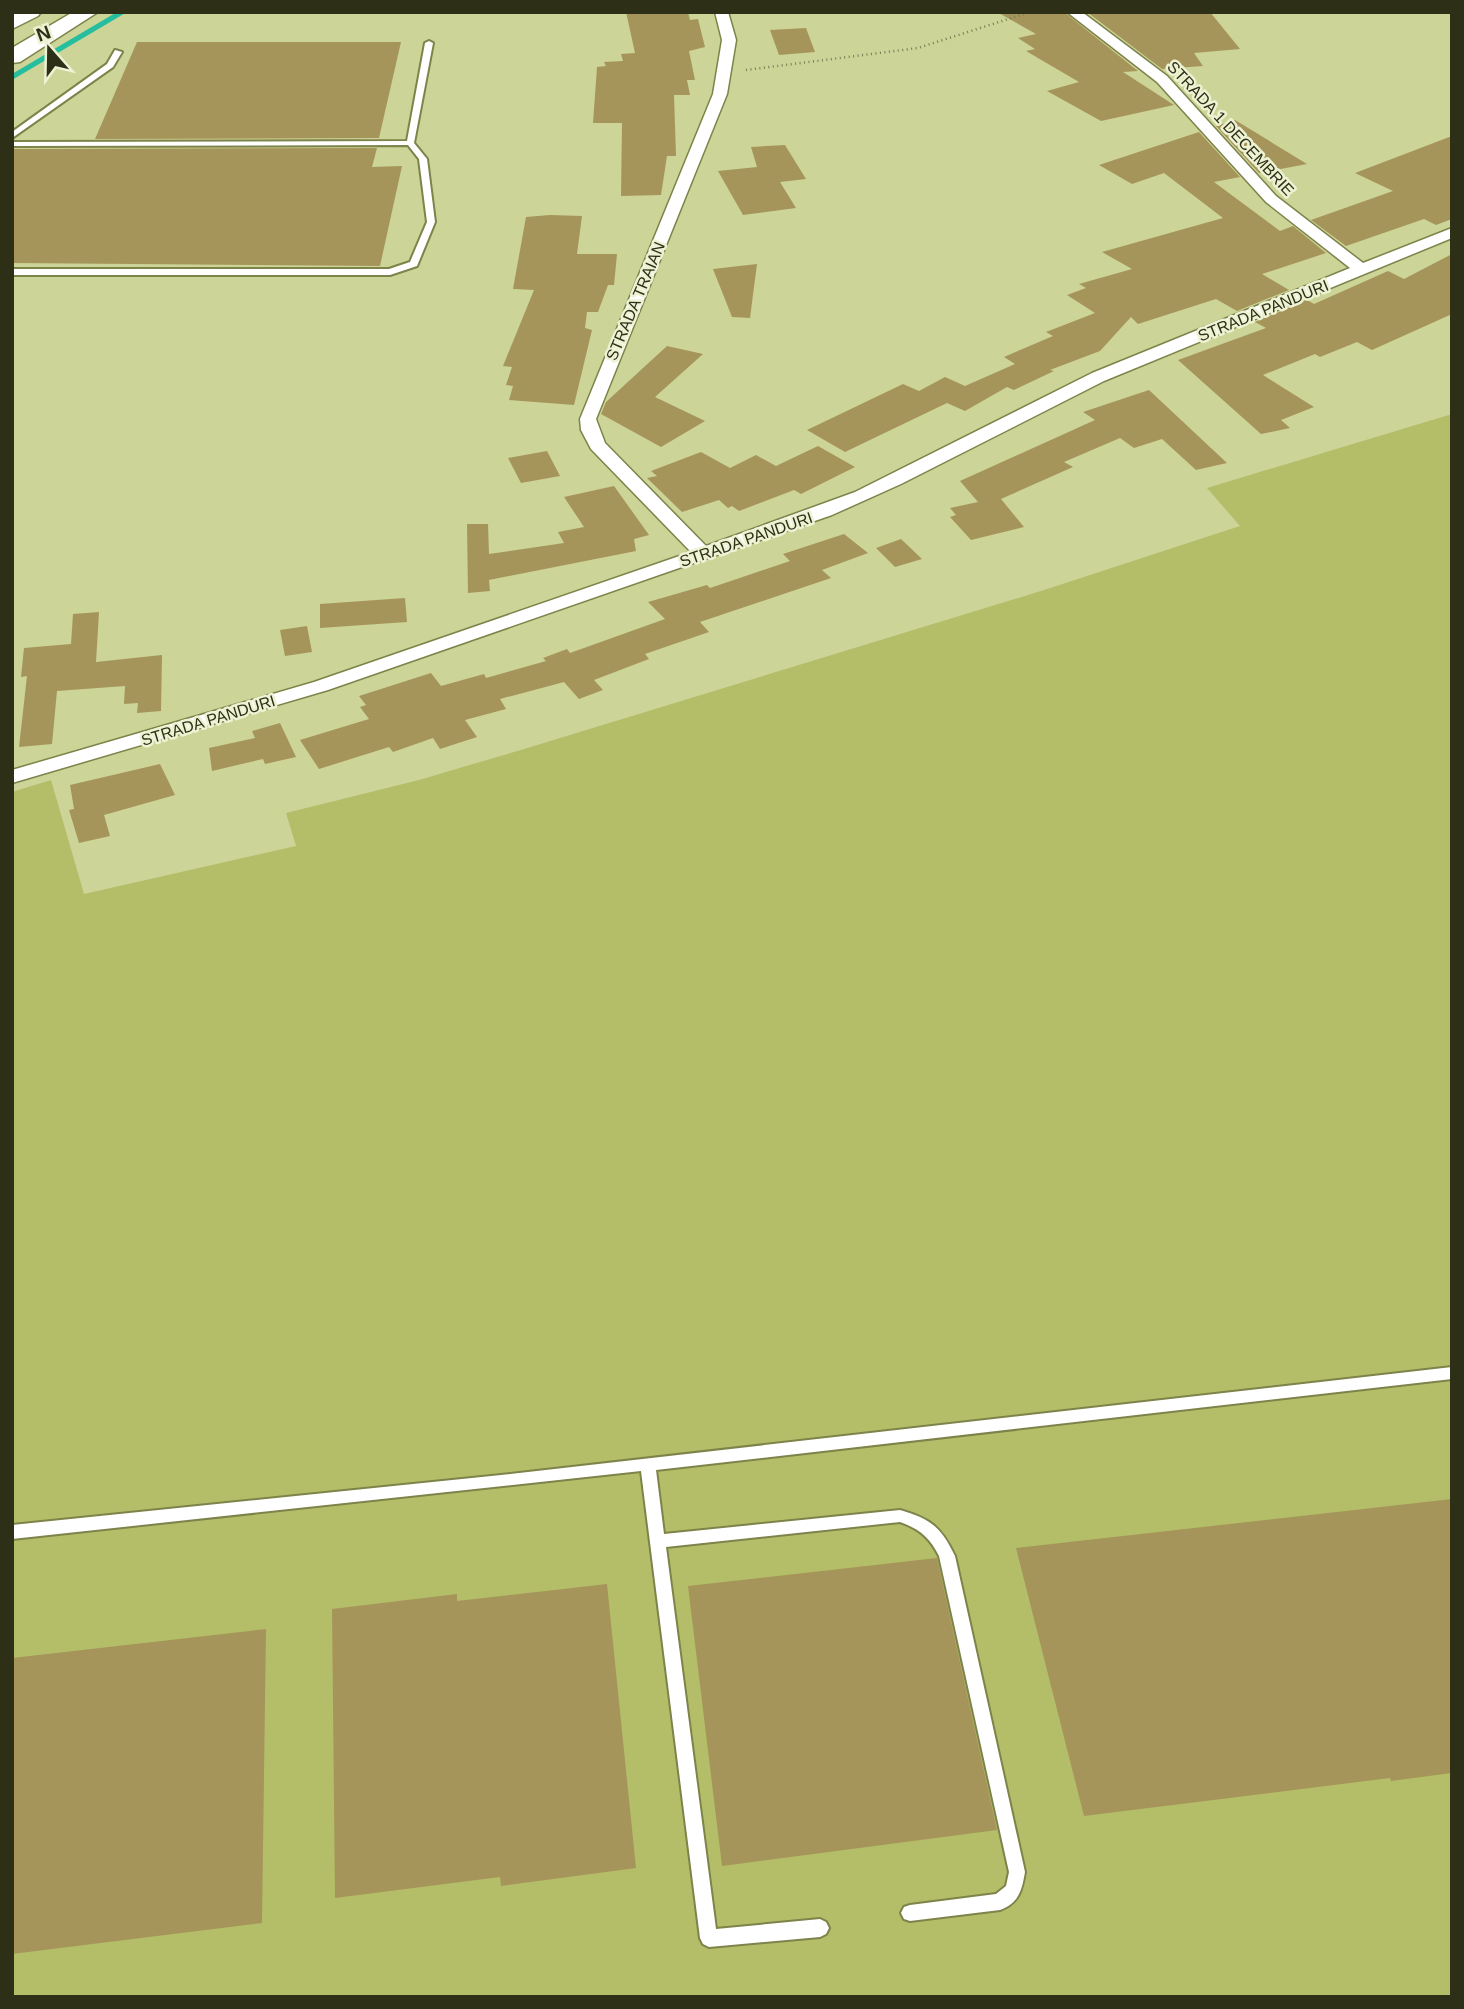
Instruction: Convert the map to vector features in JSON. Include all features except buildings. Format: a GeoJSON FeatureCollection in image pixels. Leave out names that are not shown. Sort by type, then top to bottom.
{"type":"FeatureCollection","features":[{"type":"Feature","properties":{"kind":"main road"},"geometry":{"type":"LineString","coordinates":[[12,23],[31,12]]}},
{"type":"Feature","properties":{"kind":"main road"},"geometry":{"type":"LineString","coordinates":[[12,57],[88,12]]}},
{"type":"Feature","properties":{"kind":"street","name":"STRADA TRAIAN"},"geometry":{"type":"LineString","coordinates":[[703,554],[597,445],[588,419],[713,118],[729,40],[720,12]]}},
{"type":"Feature","properties":{"kind":"street","name":"STRADA 1 DECEMBRIE"},"geometry":{"type":"LineString","coordinates":[[1073,12],[1162,79],[1271,199],[1362,269]]}},
{"type":"Feature","properties":{"kind":"street","name":"STRADA PANDURI"},"geometry":{"type":"LineString","coordinates":[[12,777],[321,686],[866,495],[1038,405],[1101,376],[1452,232]]}},
{"type":"Feature","properties":{"kind":"lane"},"geometry":{"type":"LineString","coordinates":[[12,272],[390,272],[414,264],[431,222],[423,159],[410,143],[429,43]]}},
{"type":"Feature","properties":{"kind":"lane"},"geometry":{"type":"LineString","coordinates":[[12,136],[110,65],[118,52]]}},
{"type":"Feature","properties":{"kind":"lane"},"geometry":{"type":"LineString","coordinates":[[12,144],[410,143]]}},
{"type":"Feature","properties":{"kind":"lane"},"geometry":{"type":"LineString","coordinates":[[12,1532],[648,1465],[1452,1373]]}},
{"type":"Feature","properties":{"kind":"lane"},"geometry":{"type":"LineString","coordinates":[[648,1465],[709,1938],[820,1928]]}},
{"type":"Feature","properties":{"kind":"lane"},"geometry":{"type":"LineString","coordinates":[[657,1541],[900,1516],[924,1523],[938,1537],[947,1556],[1017,1872],[1014,1890],[1000,1902],[910,1913]]}},
{"type":"Feature","properties":{"kind":"path"},"geometry":{"type":"LineString","coordinates":[[724,72],[918,48],[1030,12]]}},
{"type":"Feature","properties":{"kind":"green space"},"geometry":{"type":"Polygon","coordinates":[[[1452,414],[1452,1997],[12,1997],[12,792],[51,780],[84,894],[296,846],[286,813],[419,780],[524,749],[1041,591],[1240,526],[1207,488],[1452,414]]]}},
{"type":"Feature","properties":{"kind":"waterway"},"geometry":{"type":"LineString","coordinates":[[12,77],[122,12]]}}]}
